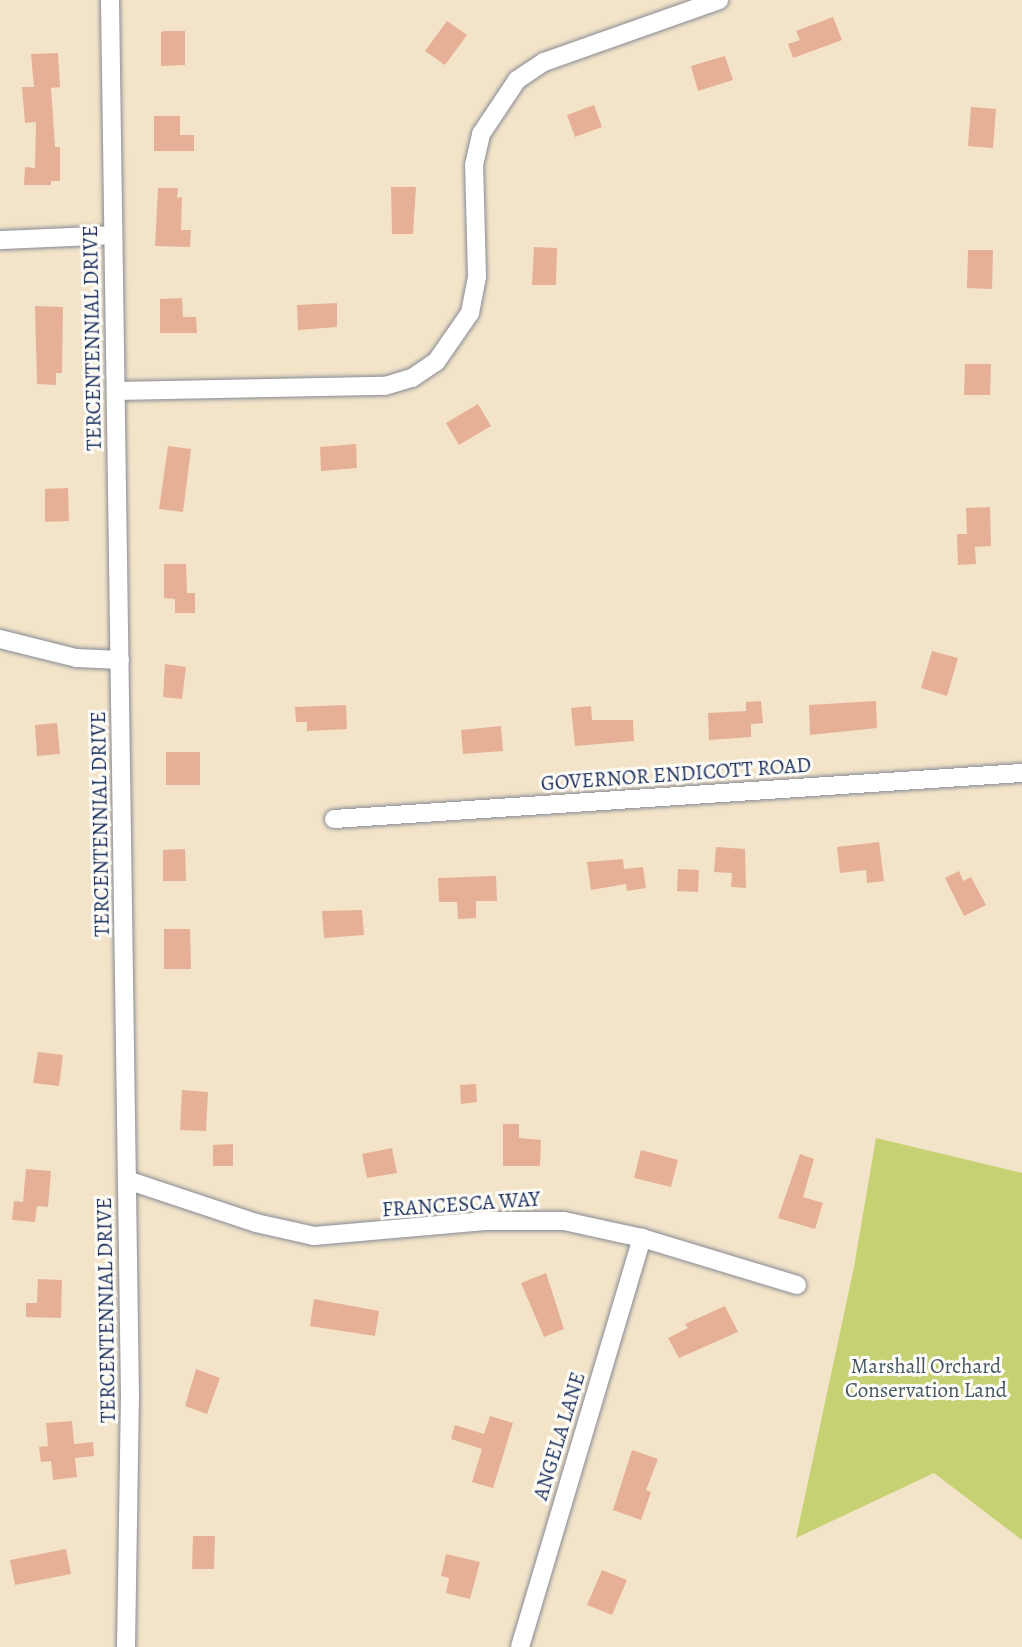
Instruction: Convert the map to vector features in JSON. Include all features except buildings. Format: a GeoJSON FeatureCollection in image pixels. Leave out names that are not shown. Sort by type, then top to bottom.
{"type":"FeatureCollection","features":[{"type":"Feature","properties":{"kind":"street","name":"TERCENTENNIAL DRIVE"},"geometry":{"type":"LineString","coordinates":[[110,0],[131,1524],[126,1647]]}},
{"type":"Feature","properties":{"kind":"street"},"geometry":{"type":"LineString","coordinates":[[116,391],[385,386],[412,378],[436,362],[470,313],[477,276],[474,165],[482,134],[517,80],[544,62],[719,0]]}},
{"type":"Feature","properties":{"kind":"street"},"geometry":{"type":"LineString","coordinates":[[0,240],[113,235]]}},
{"type":"Feature","properties":{"kind":"street"},"geometry":{"type":"LineString","coordinates":[[0,639],[76,658],[120,660]]}},
{"type":"Feature","properties":{"kind":"street","name":"GOVERNOR ENDICOTT ROAD"},"geometry":{"type":"LineString","coordinates":[[334,819],[1022,773]]}},
{"type":"Feature","properties":{"kind":"street","name":"FRANCESCA WAY"},"geometry":{"type":"LineString","coordinates":[[127,1180],[256,1223],[314,1236],[536,1218],[642,1238],[797,1285]]}},
{"type":"Feature","properties":{"kind":"street","name":"ANGELA LANE"},"geometry":{"type":"LineString","coordinates":[[520,1647],[642,1238]]}},
{"type":"Feature","properties":{"kind":"green space","name":"Marshall Orchard Conservation Land"},"geometry":{"type":"Polygon","coordinates":[[[876,1138],[1022,1173],[1022,1540],[934,1473],[796,1538],[854,1267],[876,1138]]]}}]}
